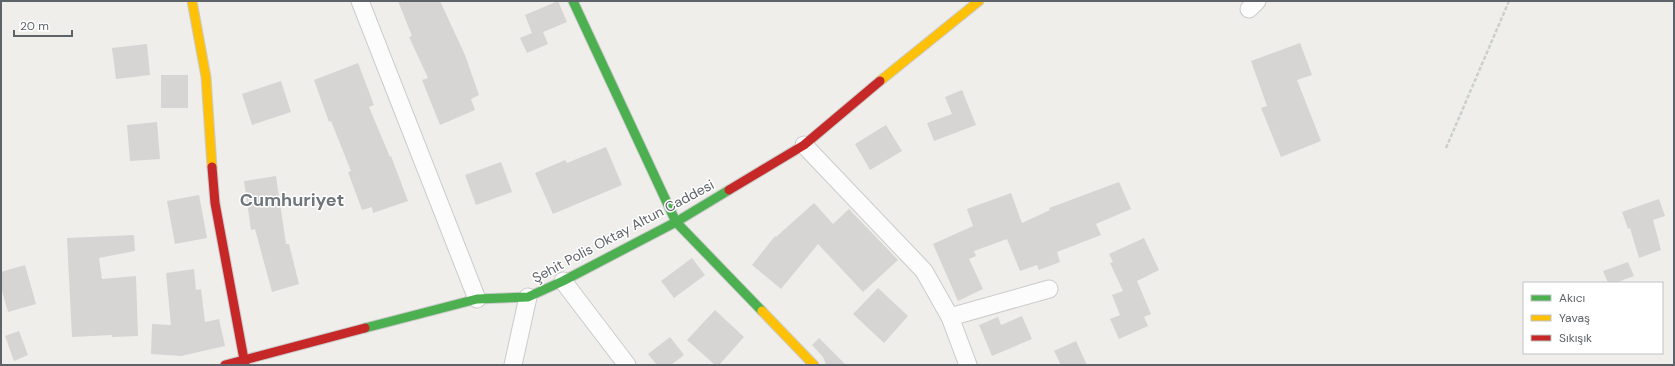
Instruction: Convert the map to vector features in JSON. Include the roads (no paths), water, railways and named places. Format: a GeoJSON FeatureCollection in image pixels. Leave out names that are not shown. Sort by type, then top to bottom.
{"type":"FeatureCollection","features":[{"type":"Feature","properties":{"kind":"street"},"geometry":{"type":"LineString","coordinates":[[192,1],[206,77],[215,203],[244,362]]}},
{"type":"Feature","properties":{"kind":"street"},"geometry":{"type":"LineString","coordinates":[[360,1],[477,299]]}},
{"type":"Feature","properties":{"kind":"street"},"geometry":{"type":"LineString","coordinates":[[573,1],[676,222],[814,365]]}},
{"type":"Feature","properties":{"kind":"street","name":"Şehit Polis Oktay Altun Caddesi"},"geometry":{"type":"LineString","coordinates":[[225,365],[244,362],[477,299],[528,297],[563,281],[676,222],[804,145],[895,68],[978,1]]}},
{"type":"Feature","properties":{"kind":"street"},"geometry":{"type":"LineString","coordinates":[[804,145],[924,271],[950,317],[968,365]]}},
{"type":"Feature","properties":{"kind":"street"},"geometry":{"type":"LineString","coordinates":[[563,281],[627,365]]}},
{"type":"Feature","properties":{"kind":"street"},"geometry":{"type":"LineString","coordinates":[[950,317],[1049,289]]}},
{"type":"Feature","properties":{"kind":"street"},"geometry":{"type":"LineString","coordinates":[[513,365],[528,297]]}},
{"type":"Feature","properties":{"kind":"district","name":"Cumhuriyet"},"geometry":{"type":"Point","coordinates":[292,200]}}]}
